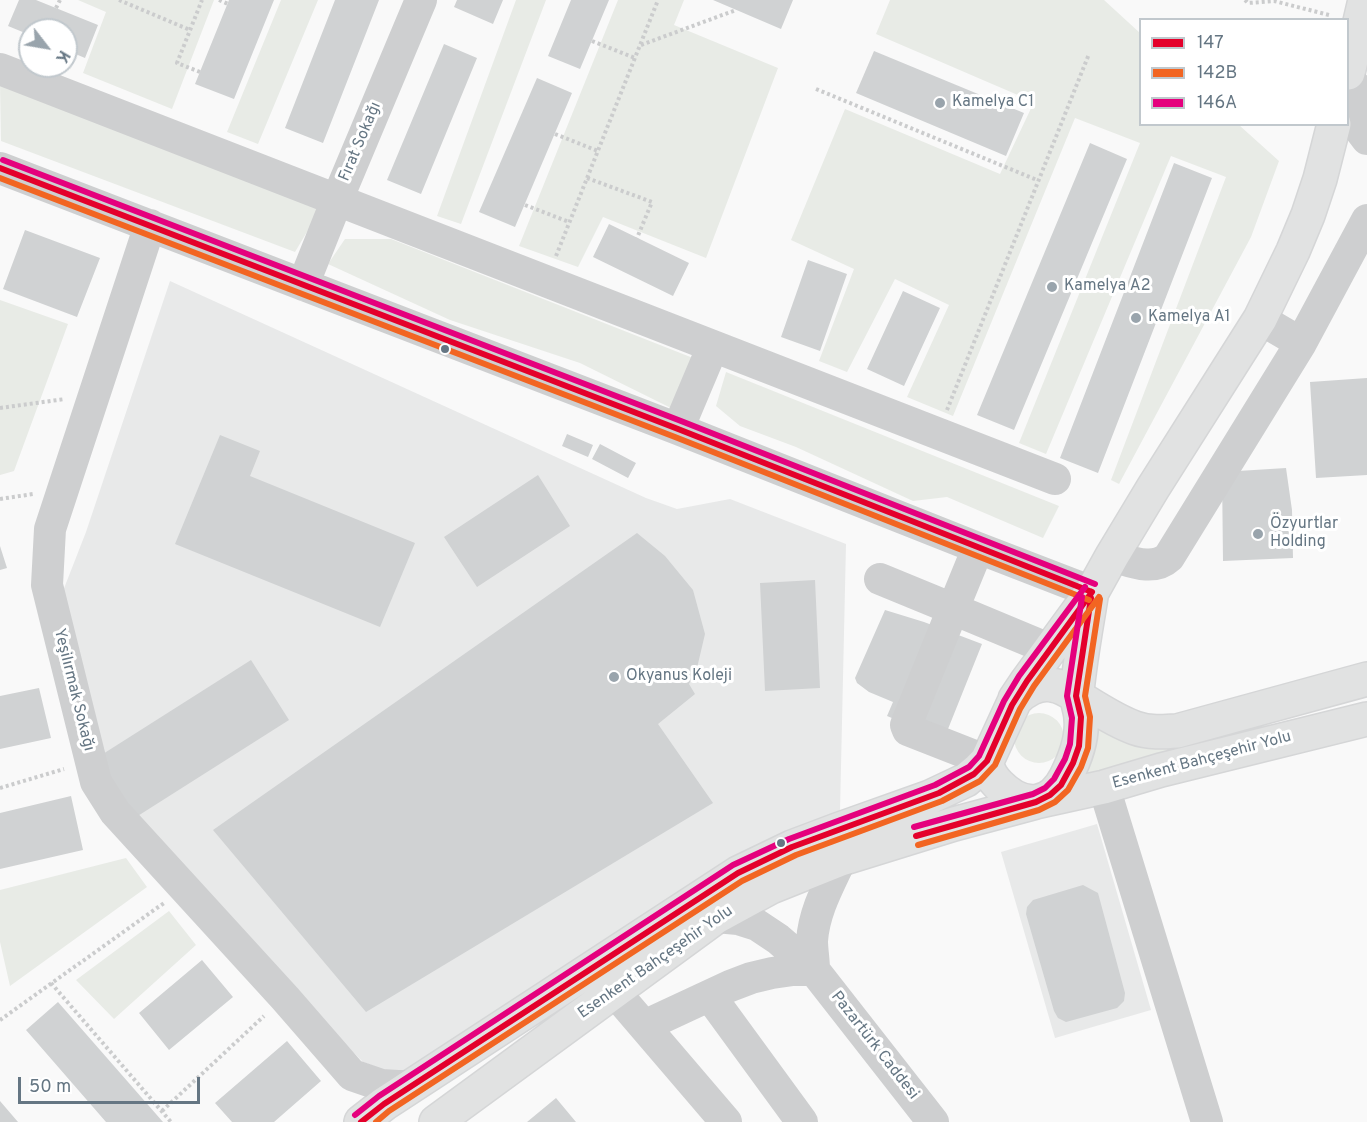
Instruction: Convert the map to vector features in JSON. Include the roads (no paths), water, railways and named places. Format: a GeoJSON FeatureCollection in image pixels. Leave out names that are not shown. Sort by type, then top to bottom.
{"type":"FeatureCollection","features":[{"type":"Feature","properties":{"kind":"main road"},"geometry":{"type":"LineString","coordinates":[[1349,65],[1365,0]]}},
{"type":"Feature","properties":{"kind":"main road"},"geometry":{"type":"LineString","coordinates":[[1012,705],[1049,649],[1092,592],[1112,556],[1260,319],[1308,215],[1333,126]]}},
{"type":"Feature","properties":{"kind":"main road"},"geometry":{"type":"LineString","coordinates":[[1076,696],[1092,592]]}},
{"type":"Feature","properties":{"kind":"main road","name":"Esenkent Bahçeşehir Yolu"},"geometry":{"type":"LineString","coordinates":[[361,1122],[384,1104],[738,873],[801,844],[939,793],[974,774],[987,761],[1012,705],[1023,693],[1032,688],[1044,685],[1056,686],[1118,721],[1136,729],[1158,733],[1177,731],[1367,679]]}},
{"type":"Feature","properties":{"kind":"main road","name":"Esenkent Bahçeşehir Yolu"},"geometry":{"type":"LineString","coordinates":[[1036,802],[1056,790],[1065,779],[1072,763],[1081,731],[1081,717],[1076,696]]}},
{"type":"Feature","properties":{"kind":"main road","name":"Esenkent Bahçeşehir Yolu"},"geometry":{"type":"LineString","coordinates":[[436,1122],[716,917],[771,887],[841,859],[954,824],[1367,718]]}},
{"type":"Feature","properties":{"kind":"main road"},"geometry":{"type":"LineString","coordinates":[[987,761],[993,778],[1005,790],[1022,800],[1036,802]]}},
{"type":"Feature","properties":{"kind":"street","name":"Fırat Sokağı"},"geometry":{"type":"LineString","coordinates":[[303,285],[421,0]]}},
{"type":"Feature","properties":{"kind":"street"},"geometry":{"type":"LineString","coordinates":[[0,69],[1055,479]]}},
{"type":"Feature","properties":{"kind":"street"},"geometry":{"type":"LineString","coordinates":[[1349,82],[1367,97]]}},
{"type":"Feature","properties":{"kind":"street"},"geometry":{"type":"LineString","coordinates":[[1349,116],[1367,139]]}},
{"type":"Feature","properties":{"kind":"street"},"geometry":{"type":"LineString","coordinates":[[0,168],[678,429],[1092,592]]}},
{"type":"Feature","properties":{"kind":"street"},"geometry":{"type":"LineString","coordinates":[[1112,556],[1148,565],[1159,564],[1169,557],[1301,343],[1367,220]]}},
{"type":"Feature","properties":{"kind":"street","name":"Yeşilırmak Sokağı"},"geometry":{"type":"LineString","coordinates":[[150,225],[50,529],[47,585],[96,782],[115,812],[352,1075]]}},
{"type":"Feature","properties":{"kind":"street"},"geometry":{"type":"LineString","coordinates":[[1260,319],[1301,343]]}},
{"type":"Feature","properties":{"kind":"street"},"geometry":{"type":"LineString","coordinates":[[678,429],[713,346]]}},
{"type":"Feature","properties":{"kind":"street"},"geometry":{"type":"LineString","coordinates":[[978,548],[906,724],[908,730],[987,761]]}},
{"type":"Feature","properties":{"kind":"street"},"geometry":{"type":"LineString","coordinates":[[880,579],[1049,649]]}},
{"type":"Feature","properties":{"kind":"street"},"geometry":{"type":"LineString","coordinates":[[1104,787],[1207,1122]]}},
{"type":"Feature","properties":{"kind":"street"},"geometry":{"type":"LineString","coordinates":[[644,1026],[751,978],[783,971],[814,969],[812,941],[816,918],[841,859]]}},
{"type":"Feature","properties":{"kind":"street","name":"Pazartürk Caddesi"},"geometry":{"type":"LineString","coordinates":[[716,917],[738,919],[757,925],[814,969],[933,1122]]}},
{"type":"Feature","properties":{"kind":"street"},"geometry":{"type":"LineString","coordinates":[[614,991],[726,1122]]}},
{"type":"Feature","properties":{"kind":"street"},"geometry":{"type":"LineString","coordinates":[[710,996],[802,1122]]}},
{"type":"Feature","properties":{"kind":"street"},"geometry":{"type":"LineString","coordinates":[[348,1122],[354,1096],[352,1075],[381,1084],[412,1086]]}},
{"type":"Feature","properties":{"kind":"place","name":"Kamelya C1"},"geometry":{"type":"Point","coordinates":[940,103]}},
{"type":"Feature","properties":{"kind":"place","name":"Kamelya A2"},"geometry":{"type":"Point","coordinates":[1052,287]}},
{"type":"Feature","properties":{"kind":"place","name":"Kamelya A1"},"geometry":{"type":"Point","coordinates":[1136,318]}},
{"type":"Feature","properties":{"kind":"place","name":"Özyurtlar Holding"},"geometry":{"type":"Point","coordinates":[1258,534]}},
{"type":"Feature","properties":{"kind":"place","name":"Okyanus Koleji"},"geometry":{"type":"Point","coordinates":[614,677]}}]}
